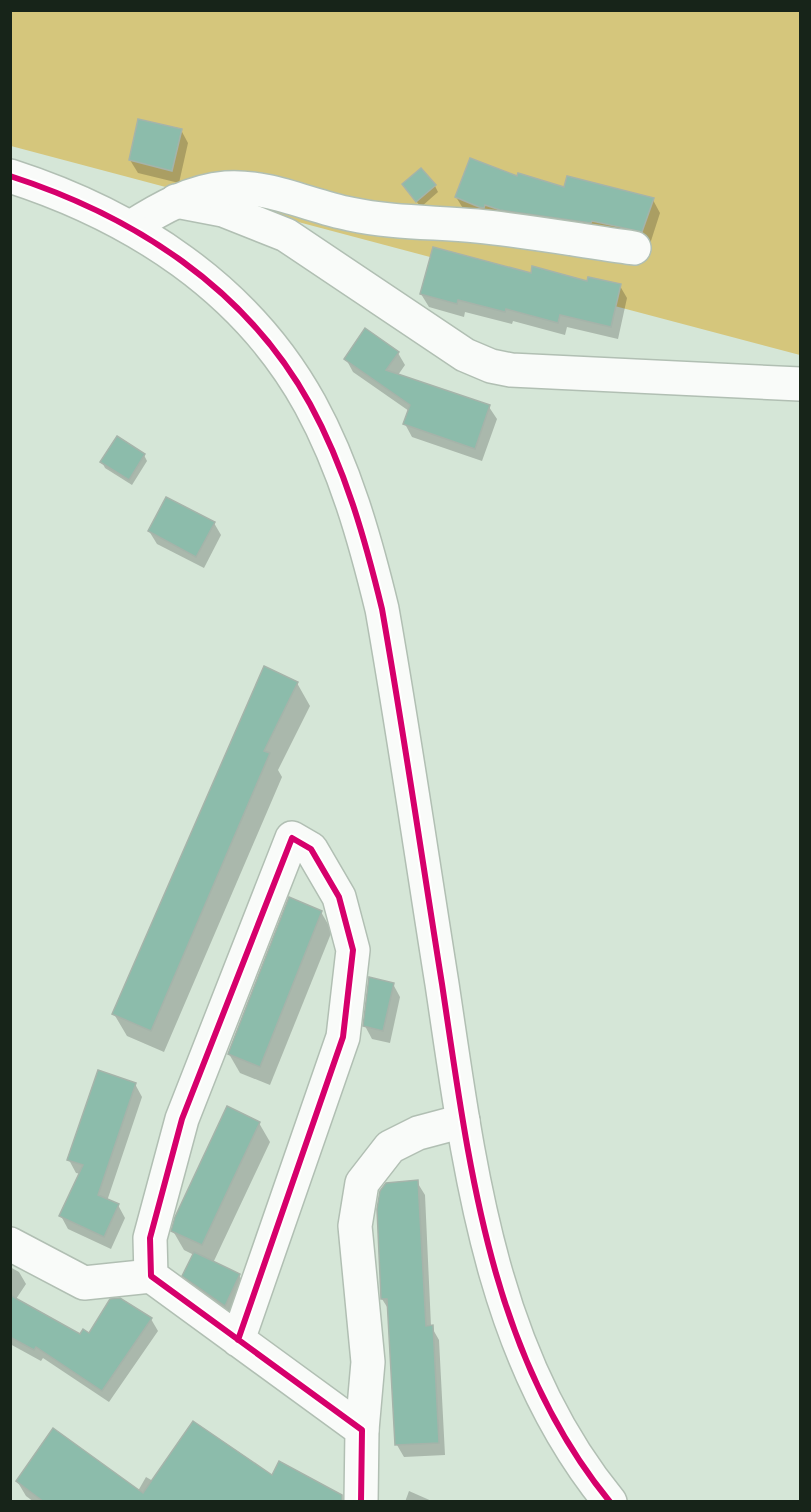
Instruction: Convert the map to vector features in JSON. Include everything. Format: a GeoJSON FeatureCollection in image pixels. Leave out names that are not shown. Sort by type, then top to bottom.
{"type":"FeatureCollection","features":[{"type":"Feature","properties":{"kind":"street"},"geometry":{"type":"LineString","coordinates":[[10,176],[86,204],[131,227],[188,264],[246,316],[276,352],[310,404],[337,462],[366,546],[382,609],[463,1120],[484,1224],[516,1338],[532,1379],[564,1436],[591,1478],[610,1502]]}},
{"type":"Feature","properties":{"kind":"street"},"geometry":{"type":"LineString","coordinates":[[131,227],[176,201],[195,194],[225,188],[251,188],[350,214],[395,221],[478,226],[634,248]]}},
{"type":"Feature","properties":{"kind":"street"},"geometry":{"type":"LineString","coordinates":[[176,201],[224,210],[286,234],[465,355],[491,366],[511,370],[801,384]]}},
{"type":"Feature","properties":{"kind":"street"},"geometry":{"type":"LineString","coordinates":[[151,1276],[150,1238],[182,1119],[292,838],[311,849],[339,897],[353,950],[344,1037],[238,1340]]}},
{"type":"Feature","properties":{"kind":"street"},"geometry":{"type":"LineString","coordinates":[[362,1502],[362,1430],[368,1362],[355,1226],[362,1183],[390,1147],[418,1133],[463,1120]]}},
{"type":"Feature","properties":{"kind":"street"},"geometry":{"type":"LineString","coordinates":[[10,1244],[84,1283],[151,1276],[362,1430]]}},
{"type":"Feature","properties":{"kind":"shaded area"},"geometry":{"type":"Polygon","coordinates":[[[10,11],[800,11],[800,355],[11,146],[10,11]]]}},
{"type":"Feature","properties":{"kind":"building"},"geometry":{"type":"Polygon","coordinates":[[[138,119],[182,129],[172,171],[129,160],[138,119]]]}},
{"type":"Feature","properties":{"kind":"building"},"geometry":{"type":"Polygon","coordinates":[[[470,158],[517,176],[518,173],[564,187],[567,176],[654,198],[642,232],[592,221],[591,223],[500,210],[485,205],[484,208],[479,207],[455,197],[470,158]]]}},
{"type":"Feature","properties":{"kind":"building"},"geometry":{"type":"Polygon","coordinates":[[[421,168],[436,185],[416,202],[402,184],[421,168]]]}},
{"type":"Feature","properties":{"kind":"building"},"geometry":{"type":"Polygon","coordinates":[[[433,247],[531,273],[532,266],[587,281],[588,277],[621,284],[611,327],[560,315],[558,323],[506,309],[505,312],[458,300],[457,304],[420,294],[433,247]]]}},
{"type":"Feature","properties":{"kind":"building"},"geometry":{"type":"Polygon","coordinates":[[[365,328],[399,352],[386,370],[490,405],[475,449],[403,424],[410,405],[344,359],[365,328]]]}},
{"type":"Feature","properties":{"kind":"building"},"geometry":{"type":"Polygon","coordinates":[[[117,436],[145,454],[129,480],[100,462],[117,436]]]}},
{"type":"Feature","properties":{"kind":"building"},"geometry":{"type":"Polygon","coordinates":[[[166,497],[215,522],[196,557],[148,531],[166,497]]]}},
{"type":"Feature","properties":{"kind":"building"},"geometry":{"type":"Polygon","coordinates":[[[264,666],[298,682],[264,751],[270,753],[151,1031],[112,1014],[264,666]]]}},
{"type":"Feature","properties":{"kind":"building"},"geometry":{"type":"Polygon","coordinates":[[[289,897],[322,911],[260,1067],[228,1054],[289,897]]]}},
{"type":"Feature","properties":{"kind":"building"},"geometry":{"type":"Polygon","coordinates":[[[369,977],[394,983],[383,1031],[363,1026],[369,977]]]}},
{"type":"Feature","properties":{"kind":"building"},"geometry":{"type":"Polygon","coordinates":[[[98,1070],[136,1083],[98,1195],[119,1204],[104,1237],[59,1216],[83,1165],[67,1160],[98,1070]]]}},
{"type":"Feature","properties":{"kind":"building"},"geometry":{"type":"Polygon","coordinates":[[[227,1106],[260,1122],[202,1245],[171,1231],[175,1217],[227,1106]]]}},
{"type":"Feature","properties":{"kind":"building"},"geometry":{"type":"Polygon","coordinates":[[[418,1180],[426,1326],[433,1325],[439,1443],[395,1445],[387,1299],[381,1299],[377,1209],[380,1191],[386,1183],[418,1180]]]}},
{"type":"Feature","properties":{"kind":"building"},"geometry":{"type":"Polygon","coordinates":[[[194,1252],[240,1274],[225,1306],[182,1276],[194,1252]]]}},
{"type":"Feature","properties":{"kind":"building"},"geometry":{"type":"Polygon","coordinates":[[[10,1295],[80,1334],[83,1329],[89,1333],[110,1299],[120,1298],[152,1318],[102,1391],[36,1347],[34,1350],[10,1337],[10,1295]]]}},
{"type":"Feature","properties":{"kind":"building"},"geometry":{"type":"Polygon","coordinates":[[[193,1421],[272,1475],[279,1461],[342,1495],[342,1502],[44,1502],[16,1481],[53,1428],[143,1493],[193,1421]]]}},
{"type":"Feature","properties":{"kind":"cycle path"},"geometry":{"type":"LineString","coordinates":[[10,176],[100,212],[143,235],[220,291],[254,325],[284,363],[310,404],[334,453],[353,504],[382,609],[463,1120],[475,1189],[491,1256],[511,1321],[537,1385],[569,1445],[610,1502]]}},
{"type":"Feature","properties":{"kind":"cycle path"},"geometry":{"type":"LineString","coordinates":[[238,1340],[343,1037],[353,950],[339,897],[311,849],[292,838],[182,1119],[150,1238],[151,1276],[362,1430],[361,1502]]}}]}
